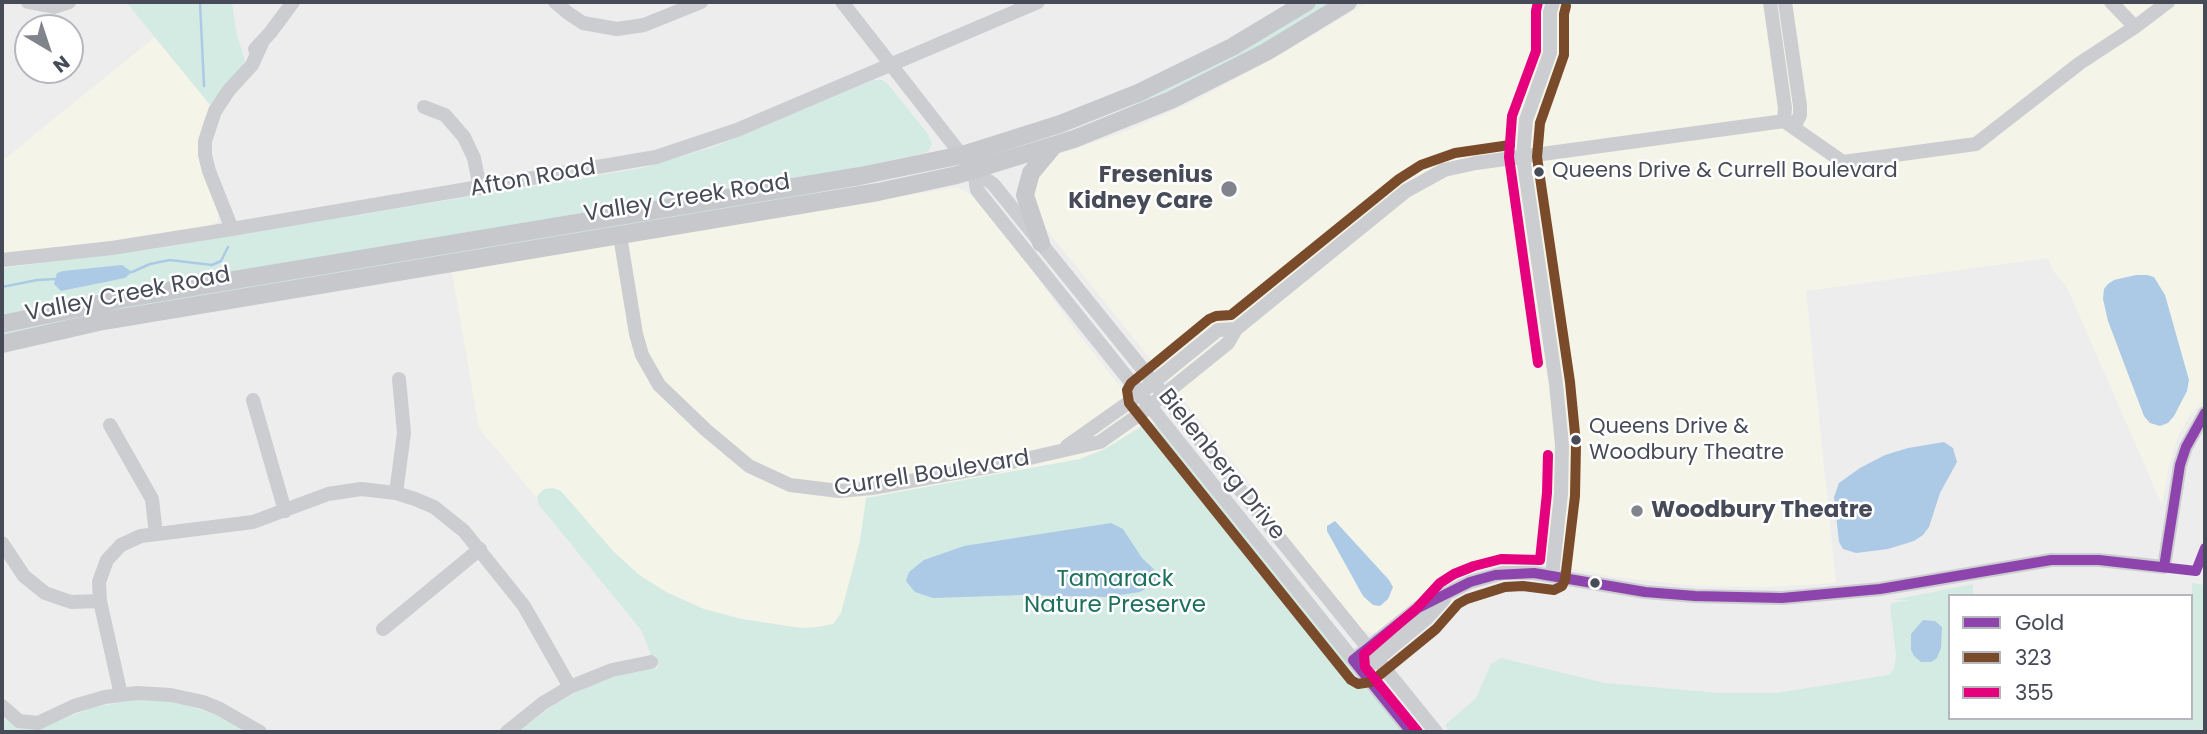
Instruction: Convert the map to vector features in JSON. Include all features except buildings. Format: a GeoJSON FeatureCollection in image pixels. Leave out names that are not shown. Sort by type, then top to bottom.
{"type":"FeatureCollection","features":[{"type":"Feature","properties":{"kind":"main road","name":"Valley Creek Road"},"geometry":{"type":"LineString","coordinates":[[2,324],[112,300],[850,178],[962,155],[1060,124],[1128,98],[1232,47],[1307,2]]}},
{"type":"Feature","properties":{"kind":"main road","name":"Valley Creek Road"},"geometry":{"type":"LineString","coordinates":[[2,344],[103,321],[878,192],[974,171],[1113,125],[1210,82],[1266,52],[1348,2]]}},
{"type":"Feature","properties":{"kind":"main road"},"geometry":{"type":"LineString","coordinates":[[1041,243],[1025,195],[1026,183],[1035,165],[1054,146]]}},
{"type":"Feature","properties":{"kind":"street"},"geometry":{"type":"LineString","coordinates":[[28,2],[54,7],[69,2]]}},
{"type":"Feature","properties":{"kind":"street"},"geometry":{"type":"LineString","coordinates":[[232,229],[209,171],[205,141],[215,111],[256,59],[261,43],[293,2]]}},
{"type":"Feature","properties":{"kind":"street"},"geometry":{"type":"LineString","coordinates":[[555,2],[583,23],[617,29],[644,26],[701,2]]}},
{"type":"Feature","properties":{"kind":"street","name":"Bielenberg Drive"},"geometry":{"type":"LineString","coordinates":[[842,2],[974,171],[993,184],[1436,732]]}},
{"type":"Feature","properties":{"kind":"street","name":"Afton Road"},"geometry":{"type":"LineString","coordinates":[[2,260],[113,248],[232,229],[480,188],[680,150],[737,130],[1038,2]]}},
{"type":"Feature","properties":{"kind":"street"},"geometry":{"type":"LineString","coordinates":[[1770,2],[1789,124],[1845,162],[1979,143],[2080,63],[2168,2]]}},
{"type":"Feature","properties":{"kind":"street"},"geometry":{"type":"LineString","coordinates":[[1785,2],[1800,106],[1800,115],[1789,124]]}},
{"type":"Feature","properties":{"kind":"street"},"geometry":{"type":"LineString","coordinates":[[2111,2],[2135,27]]}},
{"type":"Feature","properties":{"kind":"street"},"geometry":{"type":"LineString","coordinates":[[1548,5],[1550,53],[1526,120],[1523,157],[1562,445],[1561,494],[1552,576]]}},
{"type":"Feature","properties":{"kind":"street"},"geometry":{"type":"LineString","coordinates":[[424,107],[444,114],[464,137],[474,158],[480,188]]}},
{"type":"Feature","properties":{"kind":"street","name":"Currell Boulevard"},"geometry":{"type":"LineString","coordinates":[[620,236],[636,334],[649,369],[672,400],[732,454],[762,473],[804,488],[839,491],[872,488],[999,465],[1100,442],[1165,395],[1228,343],[1236,329],[1406,191],[1427,178],[1460,166],[1789,124]]}},
{"type":"Feature","properties":{"kind":"street","name":"Bielenberg Drive"},"geometry":{"type":"LineString","coordinates":[[974,171],[977,190],[1411,732]]}},
{"type":"Feature","properties":{"kind":"street","name":"Currell Boulevard"},"geometry":{"type":"LineString","coordinates":[[1060,451],[1140,394],[1218,330],[1236,329]]}},
{"type":"Feature","properties":{"kind":"street"},"geometry":{"type":"LineString","coordinates":[[397,493],[404,433],[399,379]]}},
{"type":"Feature","properties":{"kind":"street"},"geometry":{"type":"LineString","coordinates":[[253,400],[285,511]]}},
{"type":"Feature","properties":{"kind":"street"},"geometry":{"type":"LineString","coordinates":[[1358,665],[1418,608],[1470,582],[1503,573],[1524,572],[1645,592],[1782,598],[1880,589],[2051,561],[2099,560],[2164,566],[2180,466],[2194,430],[2205,413]]}},
{"type":"Feature","properties":{"kind":"street"},"geometry":{"type":"LineString","coordinates":[[110,425],[152,499],[156,534]]}},
{"type":"Feature","properties":{"kind":"street"},"geometry":{"type":"LineString","coordinates":[[121,695],[100,601],[99,582],[102,571],[114,552],[130,540],[156,534],[253,523],[343,491],[378,490],[397,493],[434,507],[451,519],[480,549],[524,606],[570,687]]}},
{"type":"Feature","properties":{"kind":"street"},"geometry":{"type":"LineString","coordinates":[[2,543],[24,576],[45,593],[71,602],[100,601]]}},
{"type":"Feature","properties":{"kind":"street"},"geometry":{"type":"LineString","coordinates":[[383,629],[480,549]]}},
{"type":"Feature","properties":{"kind":"street"},"geometry":{"type":"LineString","coordinates":[[507,732],[543,703],[570,687],[612,670],[651,662]]}},
{"type":"Feature","properties":{"kind":"street"},"geometry":{"type":"LineString","coordinates":[[2,706],[19,721],[38,723],[89,701],[121,695],[155,693],[187,697],[220,709],[260,732]]}},
{"type":"Feature","properties":{"kind":"shaded area"},"geometry":{"type":"Polygon","coordinates":[[[1368,2],[2205,2],[2205,398],[2188,418],[2176,441],[2162,505],[2067,287],[2054,272],[2048,258],[1806,291],[1836,583],[1769,587],[1695,586],[1616,577],[1536,563],[1501,563],[1473,570],[1442,584],[1379,631],[1373,633],[1362,630],[1294,546],[1245,477],[1039,220],[1030,186],[1054,156],[1127,131],[1193,102],[1287,51],[1368,2]]]}},
{"type":"Feature","properties":{"kind":"shaded area"},"geometry":{"type":"Polygon","coordinates":[[[155,37],[210,104],[212,103],[199,138],[218,221],[209,226],[134,238],[2,254],[2,161],[155,37]]]}},
{"type":"Feature","properties":{"kind":"shaded area"},"geometry":{"type":"Polygon","coordinates":[[[957,187],[972,195],[1025,260],[1072,326],[1122,389],[1158,426],[1145,422],[1112,445],[1077,460],[875,496],[840,631],[654,640],[479,428],[452,272],[957,187]]]}},
{"type":"Feature","properties":{"kind":"green space"},"geometry":{"type":"Polygon","coordinates":[[[126,2],[232,2],[236,31],[245,61],[215,111],[126,2]]]}},
{"type":"Feature","properties":{"kind":"green space"},"geometry":{"type":"Polygon","coordinates":[[[1318,2],[1332,2],[1229,65],[1111,117],[1280,26],[1318,2]]]}},
{"type":"Feature","properties":{"kind":"green space"},"geometry":{"type":"Polygon","coordinates":[[[874,80],[882,80],[888,84],[928,134],[932,144],[928,152],[865,166],[91,295],[2,315],[2,268],[153,249],[642,168],[716,146],[874,80]]]}},
{"type":"Feature","properties":{"kind":"green space"},"geometry":{"type":"Polygon","coordinates":[[[832,189],[754,207],[2,337],[2,330],[41,320],[832,189]]]}},
{"type":"Feature","properties":{"kind":"green space","name":"Tamarack Nature Preserve"},"geometry":{"type":"Polygon","coordinates":[[[1149,422],[1158,426],[1403,732],[518,732],[553,705],[583,689],[619,675],[658,668],[656,655],[651,655],[641,630],[539,505],[537,496],[544,489],[561,491],[613,551],[638,574],[666,592],[704,609],[742,619],[801,628],[817,627],[833,624],[841,613],[860,541],[866,498],[1080,459],[1103,450],[1149,422]]]}},
{"type":"Feature","properties":{"kind":"green space"},"geometry":{"type":"Polygon","coordinates":[[[2192,583],[2205,585],[2205,732],[1450,732],[1445,725],[1476,698],[1491,664],[1501,658],[1605,683],[1721,693],[1776,693],[1888,675],[1894,669],[1896,655],[1890,606],[1892,603],[1909,600],[1892,600],[1973,584],[1973,594],[1948,594],[1948,720],[2193,720],[2192,583]]]}},
{"type":"Feature","properties":{"kind":"green space"},"geometry":{"type":"Polygon","coordinates":[[[136,700],[167,701],[190,706],[222,717],[247,732],[2,732],[2,718],[20,728],[39,729],[93,707],[136,700]]]}},
{"type":"Feature","properties":{"kind":"water"},"geometry":{"type":"Polygon","coordinates":[[[122,265],[132,272],[125,278],[61,291],[54,284],[57,273],[63,271],[122,265]]]}},
{"type":"Feature","properties":{"kind":"water"},"geometry":{"type":"Polygon","coordinates":[[[2136,275],[2154,277],[2165,295],[2189,380],[2187,391],[2174,416],[2168,423],[2160,426],[2150,423],[2144,416],[2108,321],[2103,299],[2104,289],[2108,284],[2136,275]]]}},
{"type":"Feature","properties":{"kind":"water"},"geometry":{"type":"Polygon","coordinates":[[[1944,442],[1953,448],[1957,462],[1940,493],[1929,527],[1923,535],[1914,541],[1888,549],[1856,553],[1843,549],[1839,542],[1834,497],[1839,483],[1885,455],[1944,442]]]}},
{"type":"Feature","properties":{"kind":"water"},"geometry":{"type":"Polygon","coordinates":[[[1335,521],[1393,587],[1388,599],[1380,606],[1373,605],[1363,596],[1327,531],[1327,526],[1335,521]]]}},
{"type":"Feature","properties":{"kind":"water"},"geometry":{"type":"Polygon","coordinates":[[[1111,523],[1123,529],[1142,558],[1158,573],[1154,584],[1140,592],[1106,597],[1023,595],[933,598],[915,592],[906,581],[909,572],[924,560],[964,546],[1111,523]]]}},
{"type":"Feature","properties":{"kind":"water"},"geometry":{"type":"Polygon","coordinates":[[[1923,620],[1935,621],[1942,627],[1941,648],[1937,658],[1931,662],[1921,662],[1911,650],[1911,634],[1923,620]]]}},
{"type":"Feature","properties":{"kind":"waterway"},"geometry":{"type":"LineString","coordinates":[[200,2],[204,86]]}},
{"type":"Feature","properties":{"kind":"waterway"},"geometry":{"type":"LineString","coordinates":[[132,272],[150,264],[170,260],[212,265],[221,261],[228,247]]}},
{"type":"Feature","properties":{"kind":"waterway"},"geometry":{"type":"LineString","coordinates":[[2,287],[55,279]]}},
{"type":"Feature","properties":{"kind":"transit line","name":"355"},"geometry":{"type":"LineString","coordinates":[[1538,2],[1536,51],[1512,116],[1509,157],[1538,363]]}},
{"type":"Feature","properties":{"kind":"transit line","name":"323"},"geometry":{"type":"LineString","coordinates":[[1510,145],[1455,153],[1421,165],[1399,179],[1231,315],[1209,319],[1131,383],[1127,390],[1129,403],[1351,680],[1358,684],[1371,682],[1436,629],[1458,604],[1467,599],[1505,587],[1554,590],[1562,586],[1565,580],[1575,496],[1576,444],[1570,382],[1537,157],[1540,123],[1564,55],[1566,6]]}},
{"type":"Feature","properties":{"kind":"transit line","name":"Gold"},"geometry":{"type":"LineString","coordinates":[[2164,567],[2180,465],[2186,447],[2205,413]]}},
{"type":"Feature","properties":{"kind":"transit line","name":"355"},"geometry":{"type":"LineString","coordinates":[[1418,732],[1365,667],[1364,654],[1417,608],[1440,583],[1454,574],[1501,559],[1540,560],[1548,455]]}},
{"type":"Feature","properties":{"kind":"transit line","name":"Gold"},"geometry":{"type":"LineString","coordinates":[[1411,732],[1353,660],[1418,608],[1470,582],[1495,575],[1534,573],[1645,592],[1782,598],[1880,589],[2051,560],[2099,560],[2196,571],[2205,548]]}},
{"type":"Feature","properties":{"kind":"place","name":"Queens Drive & Currell Boulevard"},"geometry":{"type":"Point","coordinates":[1539,172]}},
{"type":"Feature","properties":{"kind":"place","name":"Fresenius Kidney Care"},"geometry":{"type":"Point","coordinates":[1229,189]}},
{"type":"Feature","properties":{"kind":"place","name":"Queens Drive & Woodbury Theatre"},"geometry":{"type":"Point","coordinates":[1576,440]}},
{"type":"Feature","properties":{"kind":"place","name":"Woodbury Theatre"},"geometry":{"type":"Point","coordinates":[1637,511]}}]}
